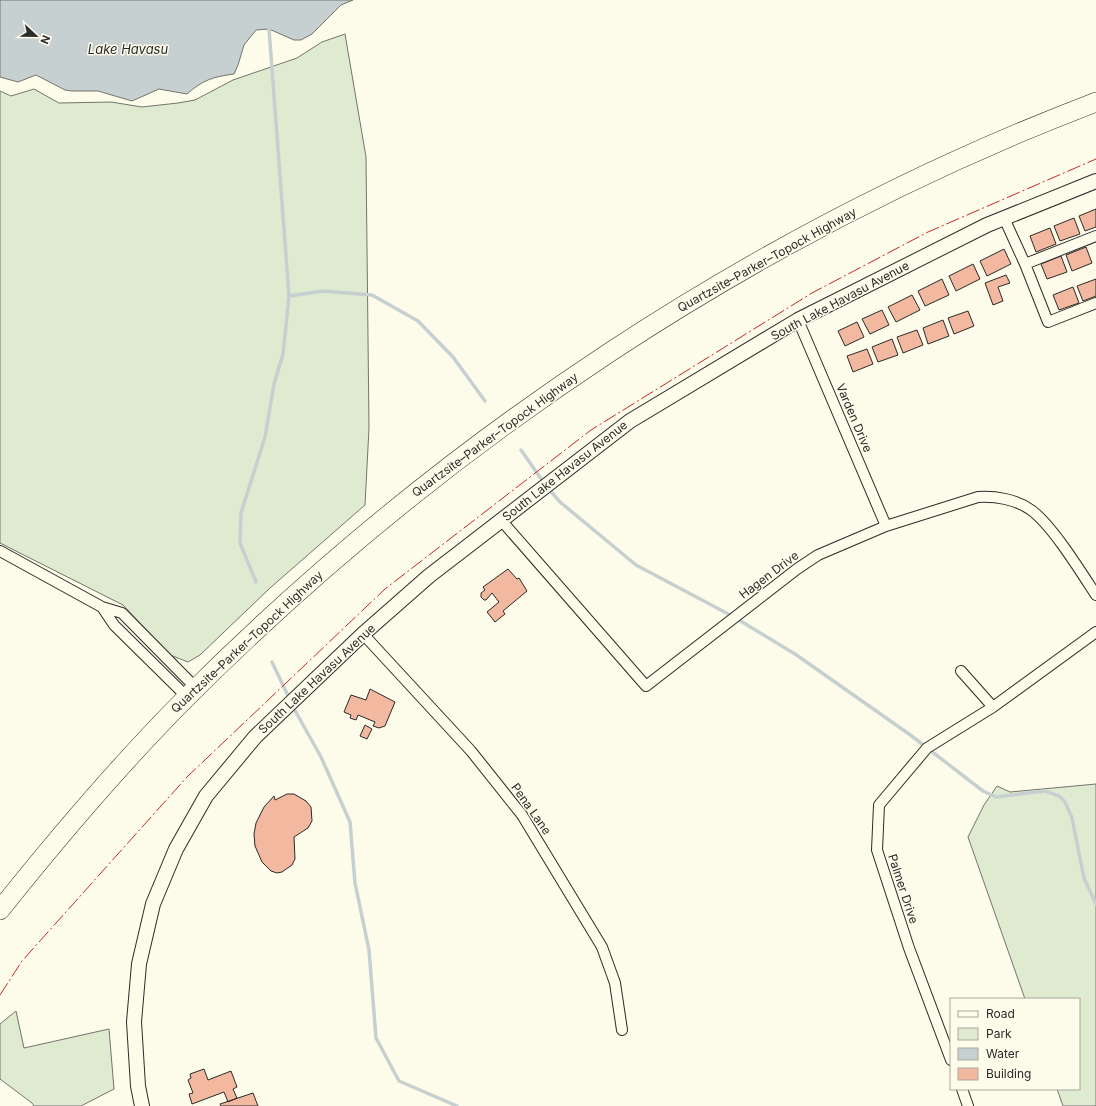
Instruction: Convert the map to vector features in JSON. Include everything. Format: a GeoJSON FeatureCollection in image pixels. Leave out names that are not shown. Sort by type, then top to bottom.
{"type":"FeatureCollection","features":[{"type":"Feature","properties":{"kind":"highway","name":"Quartzsite–Parker–Topock Highway"},"geometry":{"type":"LineString","coordinates":[[0,910],[72,822],[192,693],[302,589],[402,504],[505,424],[613,350],[725,282],[840,218],[959,160],[1096,102]]}},
{"type":"Feature","properties":{"kind":"main road","name":"South Lake Havasu Avenue"},"geometry":{"type":"LineString","coordinates":[[142,1106],[138,1086],[134,1022],[140,964],[153,904],[176,849],[206,796],[255,737],[364,634],[429,576],[630,421],[798,320],[987,225],[1096,181]]}},
{"type":"Feature","properties":{"kind":"street"},"geometry":{"type":"LineString","coordinates":[[1004,218],[1025,264],[1048,322],[1096,303]]}},
{"type":"Feature","properties":{"kind":"street"},"geometry":{"type":"LineString","coordinates":[[1025,264],[1096,236]]}},
{"type":"Feature","properties":{"kind":"street","name":"Varden Drive"},"geometry":{"type":"LineString","coordinates":[[798,320],[886,526]]}},
{"type":"Feature","properties":{"kind":"street","name":"Hagen Drive"},"geometry":{"type":"LineString","coordinates":[[501,520],[646,686],[802,565],[818,555],[886,526],[968,499],[989,496],[1007,500],[1030,509],[1043,521],[1096,595]]}},
{"type":"Feature","properties":{"kind":"street"},"geometry":{"type":"LineString","coordinates":[[0,551],[102,607],[122,613],[192,693]]}},
{"type":"Feature","properties":{"kind":"street"},"geometry":{"type":"LineString","coordinates":[[102,607],[114,625],[192,693]]}},
{"type":"Feature","properties":{"kind":"street","name":"Palmer Drive"},"geometry":{"type":"LineString","coordinates":[[950,1057],[909,948],[877,850],[879,805],[927,748],[993,707],[1096,632]]}},
{"type":"Feature","properties":{"kind":"street","name":"Pena Lane"},"geometry":{"type":"LineString","coordinates":[[364,634],[471,750],[522,815],[602,947],[615,983],[622,1030]]}},
{"type":"Feature","properties":{"kind":"street"},"geometry":{"type":"LineString","coordinates":[[961,671],[993,707]]}},
{"type":"Feature","properties":{"kind":"street"},"geometry":{"type":"LineString","coordinates":[[962,1090],[968,1106]]}},
{"type":"Feature","properties":{"kind":"green space"},"geometry":{"type":"Polygon","coordinates":[[[345,34],[366,157],[369,428],[365,505],[270,588],[200,655],[188,662],[170,655],[123,605],[0,543],[0,91],[11,96],[34,89],[59,103],[111,102],[142,107],[178,103],[195,100],[233,80],[297,58],[322,42],[345,34]]]}},
{"type":"Feature","properties":{"kind":"green space"},"geometry":{"type":"Polygon","coordinates":[[[1096,784],[1096,1106],[1063,1106],[1057,1090],[1080,1090],[1080,998],[1025,998],[968,837],[984,805],[997,786],[1010,792],[1096,784]]]}},
{"type":"Feature","properties":{"kind":"green space"},"geometry":{"type":"Polygon","coordinates":[[[16,1011],[24,1048],[109,1029],[114,1089],[81,1106],[34,1106],[0,1079],[0,1024],[16,1011]]]}},
{"type":"Feature","properties":{"kind":"water","name":"Lake Havasu"},"geometry":{"type":"Polygon","coordinates":[[[0,0],[353,0],[341,5],[312,34],[301,40],[294,40],[269,29],[256,30],[244,45],[234,74],[208,80],[198,85],[187,94],[159,89],[132,101],[98,91],[65,90],[36,75],[18,82],[0,77],[0,0]]]}},
{"type":"Feature","properties":{"kind":"building"},"geometry":{"type":"Polygon","coordinates":[[[1096,209],[1096,227],[1085,231],[1079,216],[1096,209]]]}},
{"type":"Feature","properties":{"kind":"building"},"geometry":{"type":"Polygon","coordinates":[[[1074,218],[1080,234],[1060,241],[1054,226],[1074,218]]]}},
{"type":"Feature","properties":{"kind":"building"},"geometry":{"type":"Polygon","coordinates":[[[1050,228],[1056,244],[1036,252],[1030,236],[1050,228]]]}},
{"type":"Feature","properties":{"kind":"building"},"geometry":{"type":"Polygon","coordinates":[[[1086,247],[1092,263],[1072,271],[1066,255],[1086,247]]]}},
{"type":"Feature","properties":{"kind":"building"},"geometry":{"type":"Polygon","coordinates":[[[1004,249],[1011,264],[987,276],[980,261],[1004,249]]]}},
{"type":"Feature","properties":{"kind":"building"},"geometry":{"type":"Polygon","coordinates":[[[1061,256],[1067,272],[1047,279],[1041,264],[1061,256]]]}},
{"type":"Feature","properties":{"kind":"building"},"geometry":{"type":"Polygon","coordinates":[[[973,264],[980,279],[956,291],[949,276],[973,264]]]}},
{"type":"Feature","properties":{"kind":"building"},"geometry":{"type":"Polygon","coordinates":[[[1006,275],[1010,283],[998,287],[1003,301],[993,305],[985,283],[1006,275]]]}},
{"type":"Feature","properties":{"kind":"building"},"geometry":{"type":"Polygon","coordinates":[[[942,279],[949,295],[925,306],[918,291],[942,279]]]}},
{"type":"Feature","properties":{"kind":"building"},"geometry":{"type":"Polygon","coordinates":[[[1096,279],[1096,296],[1083,301],[1077,286],[1096,279]]]}},
{"type":"Feature","properties":{"kind":"building"},"geometry":{"type":"Polygon","coordinates":[[[1073,287],[1079,303],[1059,310],[1053,295],[1073,287]]]}},
{"type":"Feature","properties":{"kind":"building"},"geometry":{"type":"Polygon","coordinates":[[[912,295],[920,310],[896,322],[888,307],[912,295]]]}},
{"type":"Feature","properties":{"kind":"building"},"geometry":{"type":"Polygon","coordinates":[[[882,310],[889,325],[870,334],[862,319],[882,310]]]}},
{"type":"Feature","properties":{"kind":"building"},"geometry":{"type":"Polygon","coordinates":[[[968,311],[974,326],[954,334],[948,318],[968,311]]]}},
{"type":"Feature","properties":{"kind":"building"},"geometry":{"type":"Polygon","coordinates":[[[943,320],[949,336],[928,344],[923,328],[943,320]]]}},
{"type":"Feature","properties":{"kind":"building"},"geometry":{"type":"Polygon","coordinates":[[[857,322],[864,337],[845,346],[838,331],[857,322]]]}},
{"type":"Feature","properties":{"kind":"building"},"geometry":{"type":"Polygon","coordinates":[[[917,330],[923,345],[903,353],[897,337],[917,330]]]}},
{"type":"Feature","properties":{"kind":"building"},"geometry":{"type":"Polygon","coordinates":[[[892,339],[898,355],[878,362],[872,347],[892,339]]]}},
{"type":"Feature","properties":{"kind":"building"},"geometry":{"type":"Polygon","coordinates":[[[867,349],[873,364],[853,372],[847,356],[867,349]]]}},
{"type":"Feature","properties":{"kind":"building"},"geometry":{"type":"Polygon","coordinates":[[[508,569],[517,579],[519,578],[527,591],[503,611],[505,614],[495,622],[487,612],[499,602],[492,593],[486,600],[484,600],[481,597],[481,593],[485,590],[483,587],[508,569]]]}},
{"type":"Feature","properties":{"kind":"building"},"geometry":{"type":"Polygon","coordinates":[[[370,689],[395,702],[385,726],[379,728],[373,726],[375,722],[358,715],[356,720],[350,718],[351,715],[344,712],[351,695],[366,700],[370,689]]]}},
{"type":"Feature","properties":{"kind":"building"},"geometry":{"type":"Polygon","coordinates":[[[365,725],[372,729],[367,739],[360,736],[365,725]]]}},
{"type":"Feature","properties":{"kind":"building"},"geometry":{"type":"Polygon","coordinates":[[[287,794],[294,794],[306,801],[311,807],[312,821],[308,828],[294,837],[295,859],[292,865],[282,872],[277,873],[271,871],[262,862],[255,846],[254,834],[256,823],[264,807],[274,796],[275,800],[287,794]]]}},
{"type":"Feature","properties":{"kind":"building"},"geometry":{"type":"Polygon","coordinates":[[[204,1069],[208,1080],[231,1071],[237,1087],[233,1089],[237,1098],[228,1102],[224,1092],[192,1104],[189,1094],[193,1093],[188,1080],[191,1078],[190,1074],[204,1069]]]}},
{"type":"Feature","properties":{"kind":"building"},"geometry":{"type":"Polygon","coordinates":[[[253,1093],[258,1106],[221,1106],[220,1104],[253,1093]]]}},
{"type":"Feature","properties":{"kind":"waterway"},"geometry":{"type":"LineString","coordinates":[[256,582],[240,543],[241,513],[265,437],[274,384],[283,354],[289,296],[269,29]]}},
{"type":"Feature","properties":{"kind":"waterway"},"geometry":{"type":"LineString","coordinates":[[289,296],[322,291],[372,295],[418,321],[453,357],[485,401]]}},
{"type":"Feature","properties":{"kind":"waterway"},"geometry":{"type":"LineString","coordinates":[[521,450],[544,483]]}},
{"type":"Feature","properties":{"kind":"waterway"},"geometry":{"type":"LineString","coordinates":[[548,488],[560,502],[636,565],[734,617],[795,654],[909,734],[983,791],[996,797],[1045,791],[1059,796],[1065,802],[1072,818],[1084,878],[1096,904]]}},
{"type":"Feature","properties":{"kind":"waterway"},"geometry":{"type":"LineString","coordinates":[[272,662],[290,700]]}},
{"type":"Feature","properties":{"kind":"waterway"},"geometry":{"type":"LineString","coordinates":[[292,705],[321,757],[350,822],[355,883],[369,950],[376,1038],[399,1081],[457,1106]]}},
{"type":"Feature","properties":{"kind":"power"},"geometry":{"type":"LineString","coordinates":[[0,995],[22,961],[187,777],[385,589],[591,430],[812,293],[928,232],[1096,159]]}}]}
